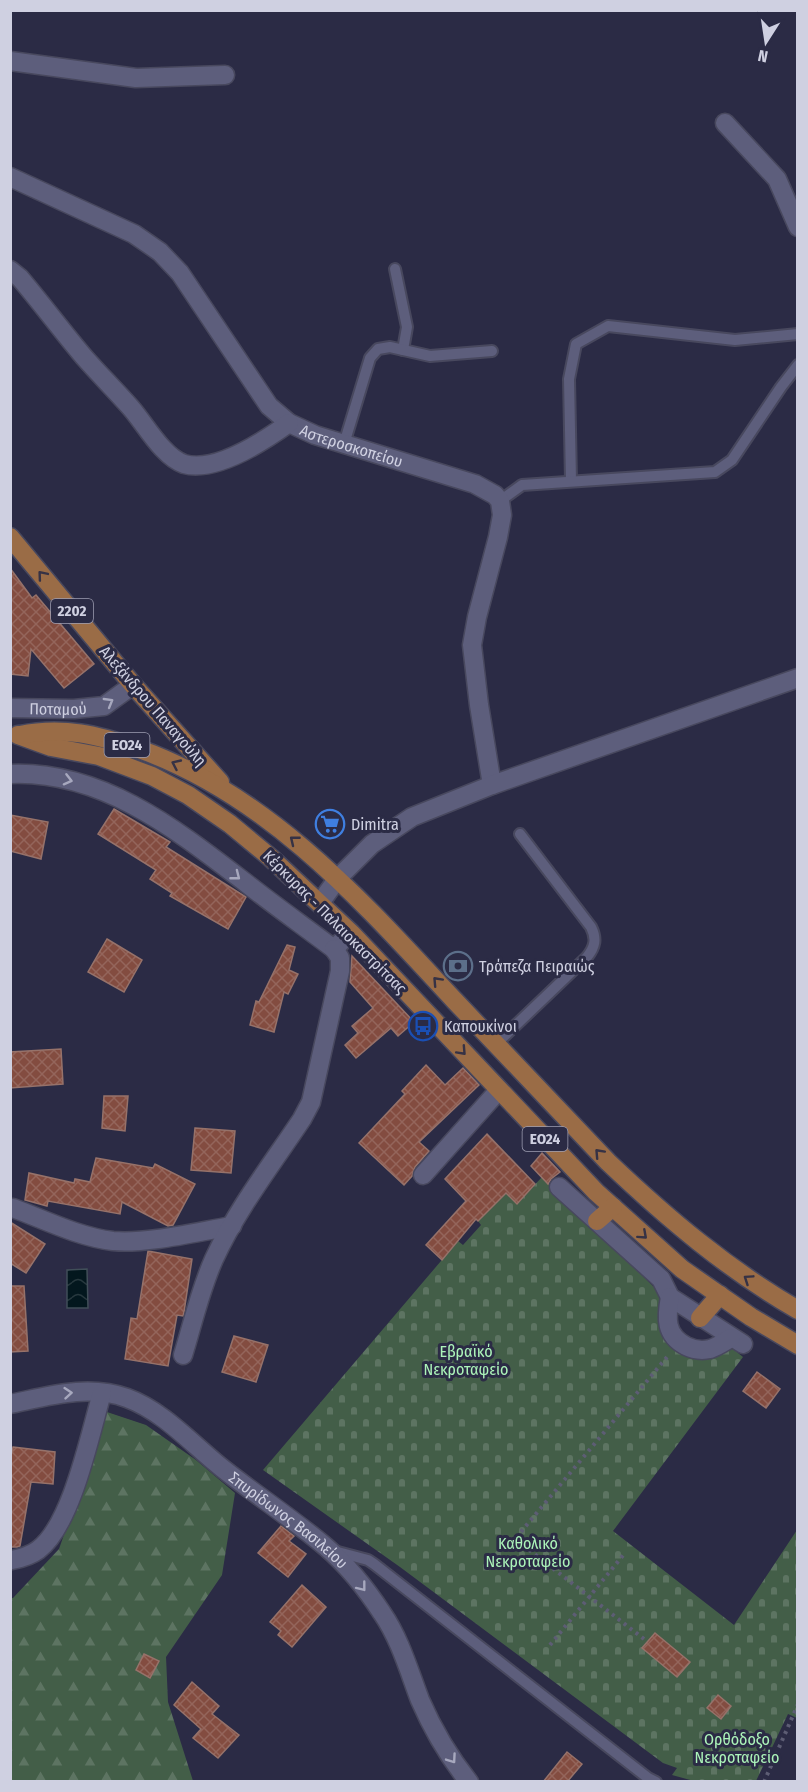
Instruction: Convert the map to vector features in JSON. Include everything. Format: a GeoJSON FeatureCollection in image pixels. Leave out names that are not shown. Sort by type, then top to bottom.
{"type":"FeatureCollection","features":[{"type":"Feature","properties":{"kind":"main road","name":"Αλεξάνδρου Παναγούλη"},"geometry":{"type":"LineString","coordinates":[[10,537],[133,685],[228,791]]}},
{"type":"Feature","properties":{"kind":"main road","name":"Κέρκυρας - Παλαιοκαστρίτσας"},"geometry":{"type":"LineString","coordinates":[[14,735],[42,730],[92,734],[119,742],[168,760],[228,791],[275,825],[338,878],[608,1162],[657,1208],[702,1246],[770,1294],[798,1310]]}},
{"type":"Feature","properties":{"kind":"main road","name":"Κέρκυρας - Παλαιοκαστρίτσας"},"geometry":{"type":"LineString","coordinates":[[14,735],[51,747],[86,752],[116,761],[171,785],[230,824],[271,858],[351,933],[588,1185],[682,1269],[751,1317],[798,1345]]}},
{"type":"Feature","properties":{"kind":"main road"},"geometry":{"type":"LineString","coordinates":[[597,1221],[613,1207]]}},
{"type":"Feature","properties":{"kind":"main road"},"geometry":{"type":"LineString","coordinates":[[700,1318],[720,1296]]}},
{"type":"Feature","properties":{"kind":"street"},"geometry":{"type":"LineString","coordinates":[[10,62],[136,78],[225,75]]}},
{"type":"Feature","properties":{"kind":"street"},"geometry":{"type":"LineString","coordinates":[[725,123],[777,179],[798,227]]}},
{"type":"Feature","properties":{"kind":"street","name":"Αστεροσκοπείου"},"geometry":{"type":"LineString","coordinates":[[10,177],[134,234],[160,252],[180,273],[269,406],[289,423],[344,444],[475,484],[488,490],[500,501]]}},
{"type":"Feature","properties":{"kind":"street"},"geometry":{"type":"LineString","coordinates":[[10,270],[20,278],[83,356],[132,408],[162,447],[176,460],[198,466],[223,460],[263,441],[289,423]]}},
{"type":"Feature","properties":{"kind":"street"},"geometry":{"type":"LineString","coordinates":[[492,785],[478,705],[472,645],[477,616],[498,537],[502,508],[500,501]]}},
{"type":"Feature","properties":{"kind":"street"},"geometry":{"type":"LineString","coordinates":[[320,903],[338,878],[372,844],[397,825],[492,785],[798,678]]}},
{"type":"Feature","properties":{"kind":"street","name":"Ποταμού"},"geometry":{"type":"LineString","coordinates":[[10,708],[90,709],[104,706],[133,685]]}},
{"type":"Feature","properties":{"kind":"street"},"geometry":{"type":"LineString","coordinates":[[10,774],[65,778],[104,791],[130,804],[188,839],[334,949],[340,958],[340,971],[311,1102],[214,1258],[202,1288],[183,1355]]}},
{"type":"Feature","properties":{"kind":"street"},"geometry":{"type":"LineString","coordinates":[[334,949],[351,933]]}},
{"type":"Feature","properties":{"kind":"street"},"geometry":{"type":"LineString","coordinates":[[423,1175],[499,1090]]}},
{"type":"Feature","properties":{"kind":"street"},"geometry":{"type":"LineString","coordinates":[[560,1187],[661,1279],[670,1297],[737,1341],[700,1350],[692,1349],[679,1342],[671,1334],[667,1324],[666,1313],[670,1297]]}},
{"type":"Feature","properties":{"kind":"street"},"geometry":{"type":"LineString","coordinates":[[13,1208],[88,1236],[111,1241],[128,1242],[232,1226]]}},
{"type":"Feature","properties":{"kind":"street","name":"Σπυρίδωνος Βασιλείου"},"geometry":{"type":"LineString","coordinates":[[10,1404],[68,1392],[102,1393],[126,1398],[148,1409],[328,1549],[355,1578],[383,1614],[400,1647],[426,1712],[450,1758],[469,1782]]}},
{"type":"Feature","properties":{"kind":"street"},"geometry":{"type":"LineString","coordinates":[[12,1560],[27,1557],[39,1550],[54,1533],[70,1500],[102,1393]]}},
{"type":"Feature","properties":{"kind":"lane"},"geometry":{"type":"LineString","coordinates":[[395,269],[407,327],[403,350]]}},
{"type":"Feature","properties":{"kind":"lane"},"geometry":{"type":"LineString","coordinates":[[571,482],[569,379],[576,344],[608,326],[735,340],[798,334]]}},
{"type":"Feature","properties":{"kind":"lane"},"geometry":{"type":"LineString","coordinates":[[344,444],[373,353],[384,347],[430,356],[492,351]]}},
{"type":"Feature","properties":{"kind":"lane"},"geometry":{"type":"LineString","coordinates":[[500,501],[522,485],[715,472],[732,460],[780,387],[798,365]]}},
{"type":"Feature","properties":{"kind":"lane"},"geometry":{"type":"LineString","coordinates":[[496,1044],[587,957],[596,938],[591,927],[520,834]]}},
{"type":"Feature","properties":{"kind":"lane"},"geometry":{"type":"LineString","coordinates":[[328,1549],[374,1564],[656,1782]]}},
{"type":"Feature","properties":{"kind":"path"},"geometry":{"type":"LineString","coordinates":[[644,1639],[515,1539],[679,1342]]}},
{"type":"Feature","properties":{"kind":"path"},"geometry":{"type":"LineString","coordinates":[[550,1645],[625,1553]]}},
{"type":"Feature","properties":{"kind":"path"},"geometry":{"type":"LineString","coordinates":[[764,1782],[798,1704]]}},
{"type":"Feature","properties":{"kind":"path"},"geometry":{"type":"LineString","coordinates":[[792,1719],[798,1722]]}},
{"type":"Feature","properties":{"kind":"green space"},"geometry":{"type":"Polygon","coordinates":[[[542,1177],[666,1299],[671,1340],[727,1344],[743,1357],[613,1531],[734,1625],[797,1530],[797,1718],[788,1714],[756,1781],[694,1781],[672,1775],[677,1768],[663,1763],[400,1567],[263,1470],[458,1241],[463,1245],[481,1225],[478,1221],[506,1193],[517,1204],[542,1177]]]}},
{"type":"Feature","properties":{"kind":"green space"},"geometry":{"type":"Polygon","coordinates":[[[107,1412],[146,1425],[196,1460],[235,1493],[222,1575],[166,1657],[168,1702],[193,1781],[11,1781],[10,1598],[13,1598],[59,1549],[107,1412]]]}},
{"type":"Feature","properties":{"kind":"water"},"geometry":{"type":"Polygon","coordinates":[[[87,1269],[88,1308],[67,1308],[67,1270],[87,1269]]]}},
{"type":"Feature","properties":{"kind":"building"},"geometry":{"type":"Polygon","coordinates":[[[10,568],[32,598],[36,595],[94,664],[64,688],[31,649],[28,676],[10,674],[10,568]]]}},
{"type":"Feature","properties":{"kind":"building"},"geometry":{"type":"Polygon","coordinates":[[[114,809],[170,842],[166,847],[246,897],[228,929],[170,896],[172,893],[150,879],[156,870],[98,834],[114,809]]]}},
{"type":"Feature","properties":{"kind":"building"},"geometry":{"type":"Polygon","coordinates":[[[10,815],[48,822],[41,859],[10,851],[10,815]]]}},
{"type":"Feature","properties":{"kind":"building"},"geometry":{"type":"Polygon","coordinates":[[[107,939],[142,960],[124,992],[88,972],[107,939]]]}},
{"type":"Feature","properties":{"kind":"building"},"geometry":{"type":"Polygon","coordinates":[[[287,945],[295,947],[289,970],[298,974],[288,994],[284,992],[274,1032],[250,1025],[256,1001],[259,1002],[287,945]]]}},
{"type":"Feature","properties":{"kind":"building"},"geometry":{"type":"Polygon","coordinates":[[[352,956],[414,1022],[398,1036],[391,1028],[356,1058],[345,1045],[358,1033],[352,1026],[373,1008],[350,982],[352,956]]]}},
{"type":"Feature","properties":{"kind":"building"},"geometry":{"type":"Polygon","coordinates":[[[61,1049],[63,1084],[10,1088],[10,1052],[61,1049]]]}},
{"type":"Feature","properties":{"kind":"building"},"geometry":{"type":"Polygon","coordinates":[[[426,1065],[445,1085],[463,1068],[479,1085],[419,1142],[429,1151],[415,1167],[412,1176],[404,1185],[359,1143],[405,1094],[402,1091],[426,1065]]]}},
{"type":"Feature","properties":{"kind":"building"},"geometry":{"type":"Polygon","coordinates":[[[104,1096],[128,1096],[125,1131],[102,1128],[104,1096]]]}},
{"type":"Feature","properties":{"kind":"building"},"geometry":{"type":"Polygon","coordinates":[[[195,1128],[235,1131],[231,1173],[191,1170],[195,1128]]]}},
{"type":"Feature","properties":{"kind":"building"},"geometry":{"type":"Polygon","coordinates":[[[487,1134],[535,1184],[517,1204],[506,1193],[478,1221],[476,1219],[442,1260],[426,1245],[466,1201],[445,1179],[487,1134]]]}},
{"type":"Feature","properties":{"kind":"building"},"geometry":{"type":"Polygon","coordinates":[[[542,1153],[560,1172],[548,1184],[531,1166],[542,1153]]]}},
{"type":"Feature","properties":{"kind":"building"},"geometry":{"type":"Polygon","coordinates":[[[96,1158],[153,1168],[155,1164],[195,1184],[173,1225],[168,1226],[122,1202],[120,1214],[48,1201],[47,1206],[25,1200],[29,1173],[74,1183],[75,1179],[90,1182],[96,1158]]]}},
{"type":"Feature","properties":{"kind":"building"},"geometry":{"type":"Polygon","coordinates":[[[10,1222],[45,1244],[26,1273],[10,1263],[10,1222]]]}},
{"type":"Feature","properties":{"kind":"building"},"geometry":{"type":"Polygon","coordinates":[[[148,1251],[192,1259],[184,1312],[183,1316],[177,1315],[168,1366],[125,1359],[131,1318],[137,1319],[148,1251]]]}},
{"type":"Feature","properties":{"kind":"building"},"geometry":{"type":"Polygon","coordinates":[[[10,1286],[24,1286],[28,1351],[10,1352],[10,1286]]]}},
{"type":"Feature","properties":{"kind":"building"},"geometry":{"type":"Polygon","coordinates":[[[234,1336],[268,1345],[256,1382],[222,1372],[234,1336]]]}},
{"type":"Feature","properties":{"kind":"building"},"geometry":{"type":"Polygon","coordinates":[[[757,1372],[780,1389],[766,1408],[743,1391],[757,1372]]]}},
{"type":"Feature","properties":{"kind":"building"},"geometry":{"type":"Polygon","coordinates":[[[13,1447],[55,1452],[53,1484],[31,1482],[20,1546],[17,1547],[10,1547],[10,1460],[13,1447]]]}},
{"type":"Feature","properties":{"kind":"building"},"geometry":{"type":"Polygon","coordinates":[[[281,1526],[294,1536],[289,1541],[306,1554],[288,1577],[258,1553],[281,1526]]]}},
{"type":"Feature","properties":{"kind":"building"},"geometry":{"type":"Polygon","coordinates":[[[302,1585],[326,1607],[292,1647],[278,1635],[281,1631],[270,1622],[302,1585]]]}},
{"type":"Feature","properties":{"kind":"building"},"geometry":{"type":"Polygon","coordinates":[[[655,1633],[690,1662],[677,1677],[642,1648],[655,1633]]]}},
{"type":"Feature","properties":{"kind":"building"},"geometry":{"type":"Polygon","coordinates":[[[144,1654],[159,1661],[150,1678],[136,1670],[144,1654]]]}},
{"type":"Feature","properties":{"kind":"building"},"geometry":{"type":"Polygon","coordinates":[[[192,1682],[219,1706],[212,1714],[239,1735],[218,1758],[193,1738],[201,1729],[174,1705],[192,1682]]]}},
{"type":"Feature","properties":{"kind":"building"},"geometry":{"type":"Polygon","coordinates":[[[718,1695],[731,1706],[721,1719],[707,1708],[718,1695]]]}},
{"type":"Feature","properties":{"kind":"building"},"geometry":{"type":"Polygon","coordinates":[[[567,1752],[582,1764],[567,1782],[543,1782],[567,1752]]]}},
{"type":"Feature","properties":{"kind":"place","name":"Dimitra"},"geometry":{"type":"Point","coordinates":[330,824]}},
{"type":"Feature","properties":{"kind":"place","name":"Τράπεζα Πειραιώς"},"geometry":{"type":"Point","coordinates":[458,966]}},
{"type":"Feature","properties":{"kind":"place","name":"Καπουκίνοι"},"geometry":{"type":"Point","coordinates":[423,1026]}},
{"type":"Feature","properties":{"kind":"park label","name":"Εβραϊκό Νεκροταφείο"},"geometry":{"type":"Point","coordinates":[466,1360]}},
{"type":"Feature","properties":{"kind":"park label","name":"Καθολικό Νεκροταφείο"},"geometry":{"type":"Point","coordinates":[528,1552]}},
{"type":"Feature","properties":{"kind":"park label","name":"Ορθόδοξο Νεκροταφείο"},"geometry":{"type":"Point","coordinates":[737,1748]}}]}
